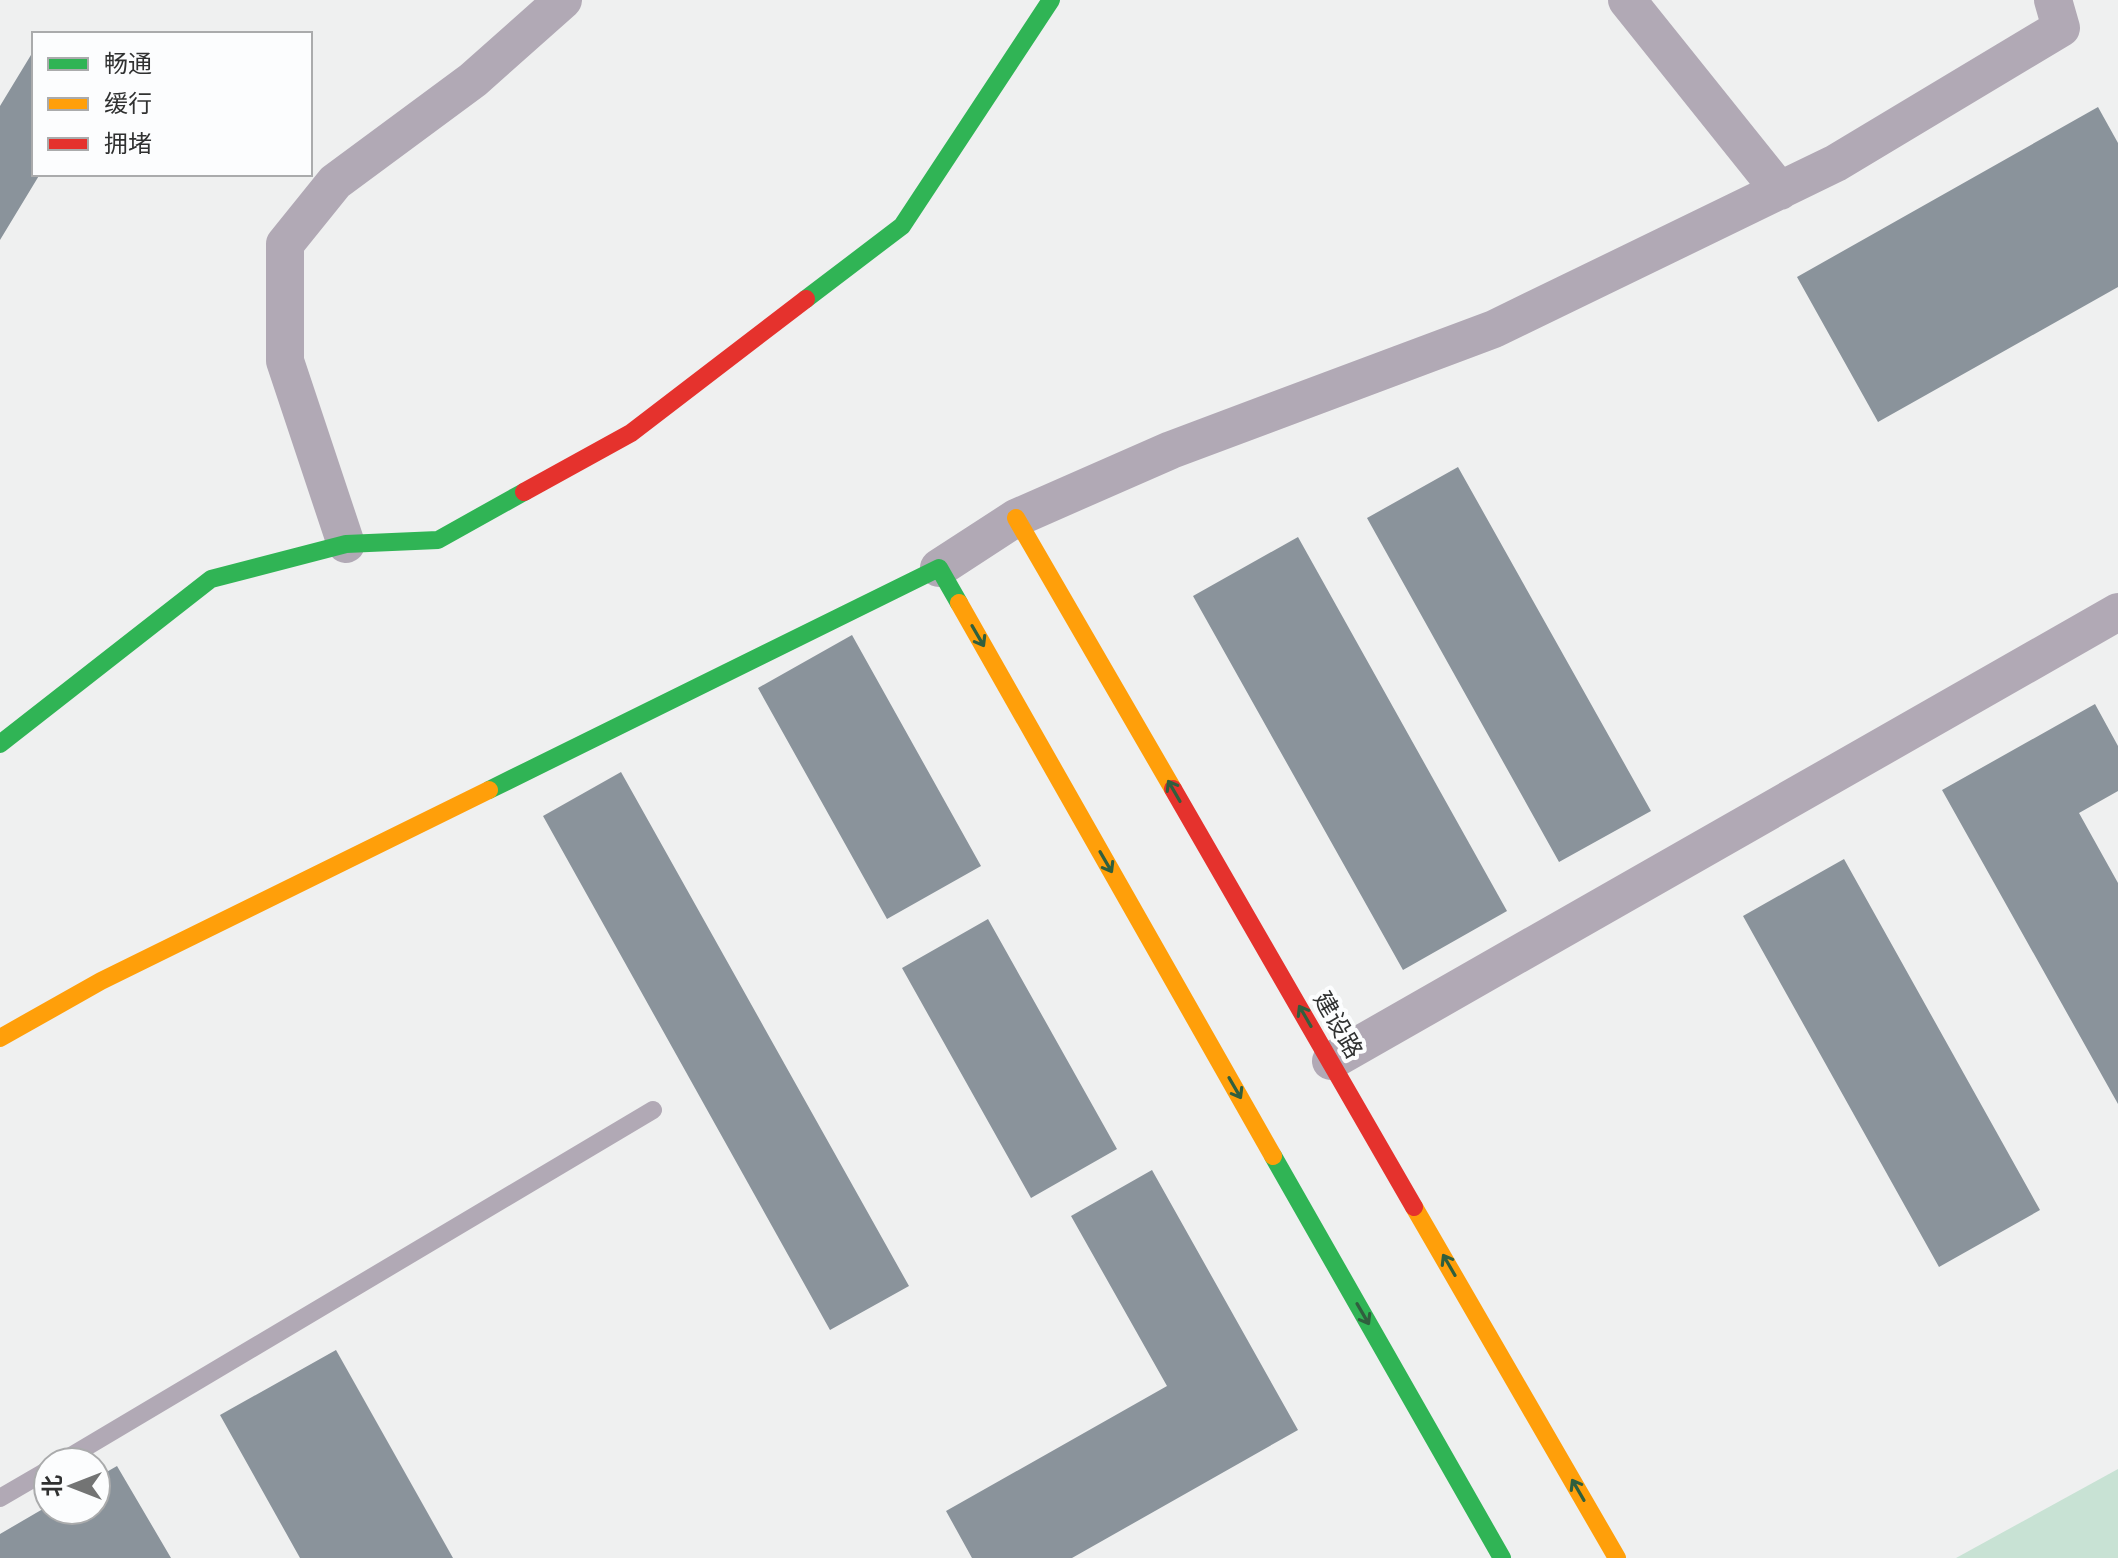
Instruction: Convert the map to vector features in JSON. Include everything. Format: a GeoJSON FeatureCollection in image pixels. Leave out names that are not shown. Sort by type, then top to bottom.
{"type":"FeatureCollection","features":[{"type":"Feature","properties":{"kind":"street"},"geometry":{"type":"LineString","coordinates":[[346,544],[285,361],[285,244],[335,182],[473,80],[563,0]]}},
{"type":"Feature","properties":{"kind":"street"},"geometry":{"type":"LineString","coordinates":[[0,744],[211,579],[346,544],[438,540],[631,433],[902,226],[1051,0]]}},
{"type":"Feature","properties":{"kind":"street"},"geometry":{"type":"LineString","coordinates":[[1627,0],[1780,191]]}},
{"type":"Feature","properties":{"kind":"street"},"geometry":{"type":"LineString","coordinates":[[0,1038],[101,981],[939,568],[1016,518],[1171,450],[1494,329],[1836,163],[2061,28],[2053,0]]}},
{"type":"Feature","properties":{"kind":"street","name":"建设路"},"geometry":{"type":"LineString","coordinates":[[1016,518],[1617,1558]]}},
{"type":"Feature","properties":{"kind":"street"},"geometry":{"type":"LineString","coordinates":[[939,568],[1502,1558]]}},
{"type":"Feature","properties":{"kind":"street"},"geometry":{"type":"LineString","coordinates":[[1331,1061],[2118,612]]}},
{"type":"Feature","properties":{"kind":"lane"},"geometry":{"type":"LineString","coordinates":[[88,1446],[653,1110]]}},
{"type":"Feature","properties":{"kind":"lane"},"geometry":{"type":"LineString","coordinates":[[0,1498],[32,1479]]}},
{"type":"Feature","properties":{"kind":"green space"},"geometry":{"type":"Polygon","coordinates":[[[2118,1469],[2118,1558],[1956,1558],[2118,1469]]]}},
{"type":"Feature","properties":{"kind":"building"},"geometry":{"type":"Polygon","coordinates":[[[32,53],[32,176],[39,176],[0,240],[0,106],[32,53]]]}},
{"type":"Feature","properties":{"kind":"building"},"geometry":{"type":"Polygon","coordinates":[[[2098,107],[2118,143],[2118,287],[1878,422],[1797,277],[2098,107]]]}},
{"type":"Feature","properties":{"kind":"building"},"geometry":{"type":"Polygon","coordinates":[[[1458,467],[1651,811],[1559,862],[1367,518],[1458,467]]]}},
{"type":"Feature","properties":{"kind":"building"},"geometry":{"type":"Polygon","coordinates":[[[1298,537],[1507,911],[1403,970],[1193,596],[1298,537]]]}},
{"type":"Feature","properties":{"kind":"building"},"geometry":{"type":"Polygon","coordinates":[[[852,635],[981,866],[887,919],[758,688],[852,635]]]}},
{"type":"Feature","properties":{"kind":"building"},"geometry":{"type":"Polygon","coordinates":[[[2095,704],[2118,746],[2118,791],[2079,813],[2118,883],[2118,1104],[1942,790],[2095,704]]]}},
{"type":"Feature","properties":{"kind":"building"},"geometry":{"type":"Polygon","coordinates":[[[621,772],[909,1286],[830,1330],[543,816],[621,772]]]}},
{"type":"Feature","properties":{"kind":"building"},"geometry":{"type":"Polygon","coordinates":[[[1844,859],[2040,1210],[1939,1267],[1743,916],[1844,859]]]}},
{"type":"Feature","properties":{"kind":"building"},"geometry":{"type":"Polygon","coordinates":[[[988,919],[1117,1149],[1031,1198],[902,968],[988,919]]]}},
{"type":"Feature","properties":{"kind":"building"},"geometry":{"type":"Polygon","coordinates":[[[1152,1170],[1298,1430],[1072,1558],[972,1558],[946,1511],[1167,1386],[1071,1216],[1152,1170]]]}},
{"type":"Feature","properties":{"kind":"building"},"geometry":{"type":"Polygon","coordinates":[[[336,1350],[453,1558],[300,1558],[220,1415],[336,1350]]]}},
{"type":"Feature","properties":{"kind":"building"},"geometry":{"type":"Polygon","coordinates":[[[117,1466],[171,1558],[0,1558],[0,1534],[32,1515],[32,1526],[112,1526],[112,1469],[117,1466]]]}},
{"type":"Feature","properties":{"kind":"traffic: fast"},"geometry":{"type":"LineString","coordinates":[[806,299],[902,226],[1051,0]]}},
{"type":"Feature","properties":{"kind":"traffic: fast"},"geometry":{"type":"LineString","coordinates":[[0,744],[211,579],[346,544],[438,540],[524,492]]}},
{"type":"Feature","properties":{"kind":"traffic: fast"},"geometry":{"type":"LineString","coordinates":[[489,790],[939,568],[959,603]]}},
{"type":"Feature","properties":{"kind":"traffic: fast"},"geometry":{"type":"LineString","coordinates":[[1273,1156],[1502,1558]]}},
{"type":"Feature","properties":{"kind":"traffic: slow"},"geometry":{"type":"LineString","coordinates":[[1016,518],[1173,789]]}},
{"type":"Feature","properties":{"kind":"traffic: slow"},"geometry":{"type":"LineString","coordinates":[[959,603],[1273,1156]]}},
{"type":"Feature","properties":{"kind":"traffic: slow"},"geometry":{"type":"LineString","coordinates":[[0,1038],[101,981],[489,790]]}},
{"type":"Feature","properties":{"kind":"traffic: slow"},"geometry":{"type":"LineString","coordinates":[[1414,1207],[1617,1558]]}},
{"type":"Feature","properties":{"kind":"traffic: jam"},"geometry":{"type":"LineString","coordinates":[[524,492],[631,433],[806,299]]}},
{"type":"Feature","properties":{"kind":"traffic: jam"},"geometry":{"type":"LineString","coordinates":[[1173,789],[1414,1207]]}}]}
